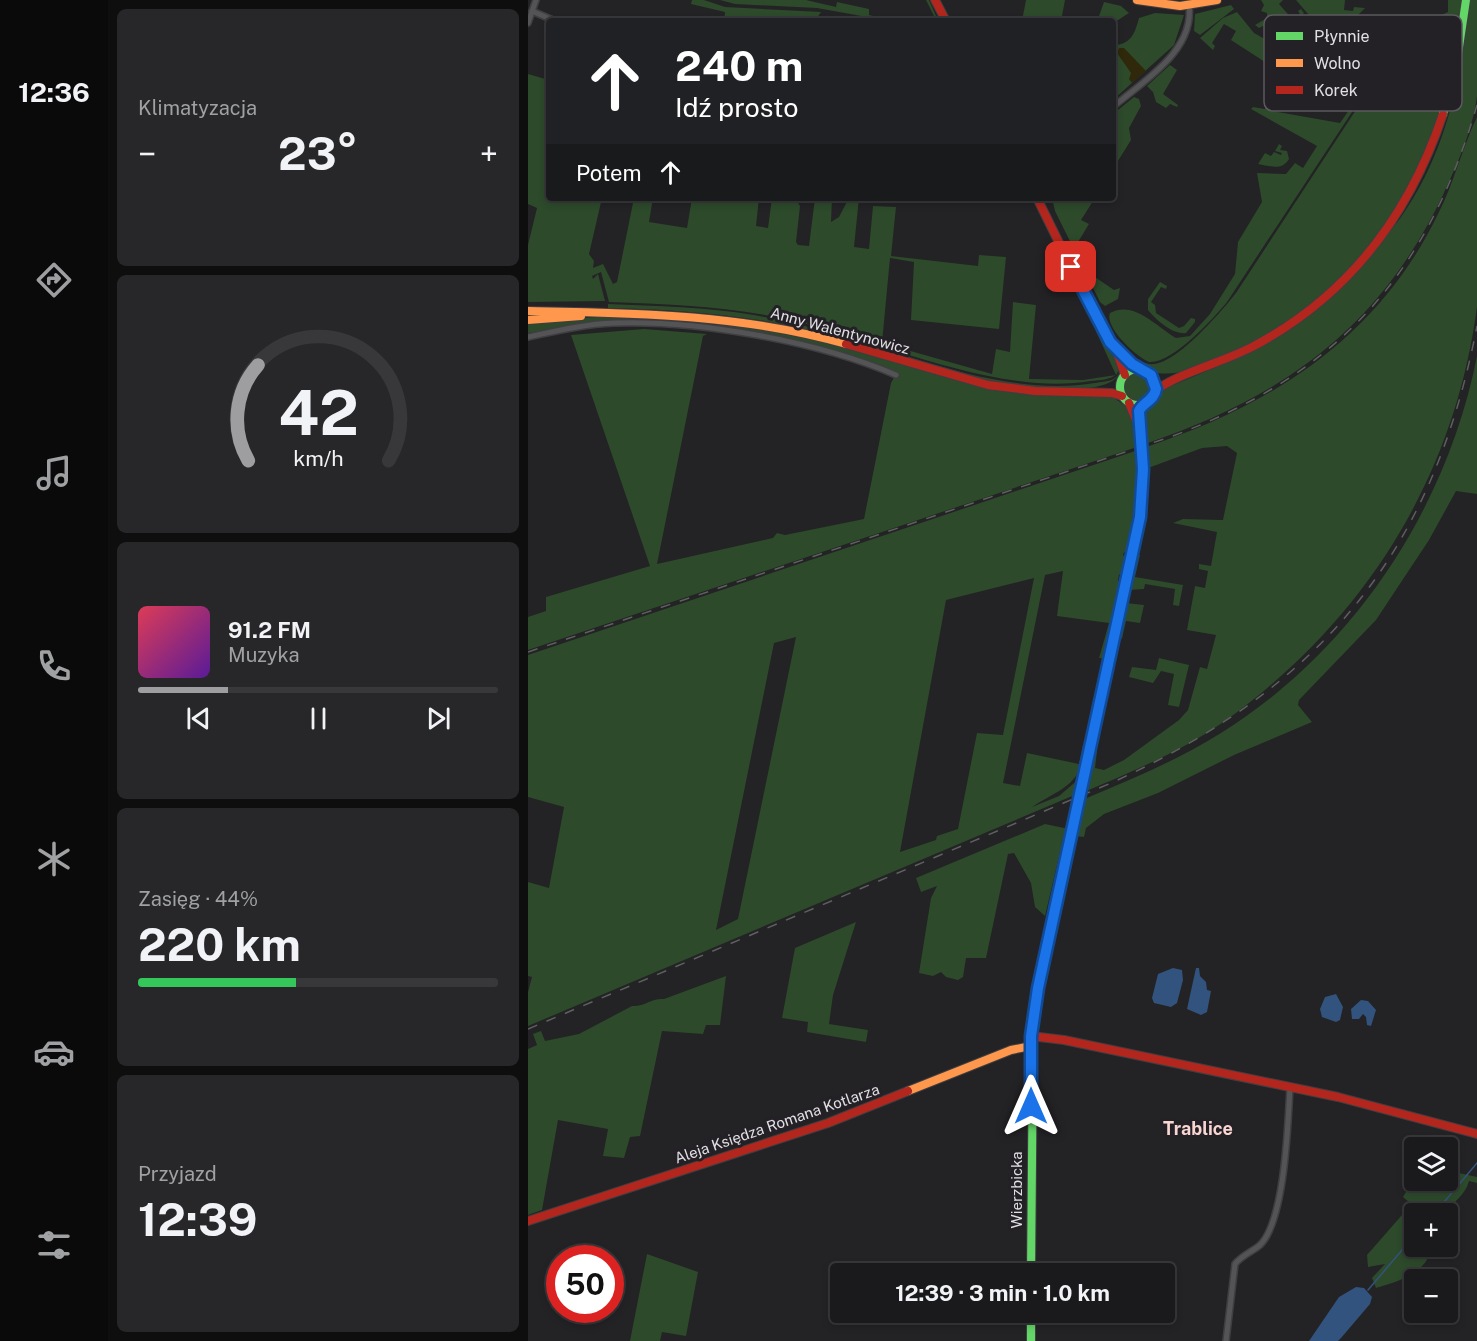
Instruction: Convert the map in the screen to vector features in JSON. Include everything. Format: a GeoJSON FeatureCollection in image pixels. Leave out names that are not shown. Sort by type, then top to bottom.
{"type":"FeatureCollection","features":[{"type":"Feature","properties":{"kind":"main road"},"geometry":{"type":"LineString","coordinates":[[935,0],[944,18]]}},
{"type":"Feature","properties":{"kind":"main road"},"geometry":{"type":"LineString","coordinates":[[1137,0],[1165,6],[1189,6],[1217,0]]}},
{"type":"Feature","properties":{"kind":"main road"},"geometry":{"type":"LineString","coordinates":[[1462,31],[1466,0]]}},
{"type":"Feature","properties":{"kind":"main road"},"geometry":{"type":"LineString","coordinates":[[1138,427],[1139,411],[1142,405],[1151,400],[1156,390],[1245,351],[1293,322],[1343,281],[1386,232],[1418,182],[1442,128],[1446,111]]}},
{"type":"Feature","properties":{"kind":"main road"},"geometry":{"type":"LineString","coordinates":[[1040,201],[1106,336],[1123,365],[1122,396],[1129,403],[1138,427]]}},
{"type":"Feature","properties":{"kind":"main road","name":"Anny Walentynowicz"},"geometry":{"type":"LineString","coordinates":[[528,311],[690,315],[754,323],[828,339],[981,383],[1018,390],[1112,393],[1122,396]]}},
{"type":"Feature","properties":{"kind":"main road","name":"Anny Walentynowicz"},"geometry":{"type":"LineString","coordinates":[[528,320],[607,313]]}},
{"type":"Feature","properties":{"kind":"main road"},"geometry":{"type":"LineString","coordinates":[[1113,346],[1138,369],[1152,376],[1189,374]]}},
{"type":"Feature","properties":{"kind":"main road"},"geometry":{"type":"LineString","coordinates":[[1123,378],[1138,369]]}},
{"type":"Feature","properties":{"kind":"main road"},"geometry":{"type":"LineString","coordinates":[[1152,376],[1156,390]]}},
{"type":"Feature","properties":{"kind":"main road","name":"Anny Walentynowicz"},"geometry":{"type":"LineString","coordinates":[[1065,392],[1106,387],[1123,378]]}},
{"type":"Feature","properties":{"kind":"main road"},"geometry":{"type":"LineString","coordinates":[[1129,403],[1142,405]]}},
{"type":"Feature","properties":{"kind":"main road","name":"Wierzbicka"},"geometry":{"type":"LineString","coordinates":[[1031,1263],[1031,1036],[1038,988],[1141,510],[1143,469],[1138,427]]}},
{"type":"Feature","properties":{"kind":"main road"},"geometry":{"type":"LineString","coordinates":[[1031,1036],[1064,1040],[1290,1087],[1477,1134]]}},
{"type":"Feature","properties":{"kind":"main road","name":"Aleja Księdza Romana Kotlarza"},"geometry":{"type":"LineString","coordinates":[[528,1221],[828,1122],[1011,1050],[1031,1046]]}},
{"type":"Feature","properties":{"kind":"main road"},"geometry":{"type":"LineString","coordinates":[[1031,1323],[1031,1341]]}},
{"type":"Feature","properties":{"kind":"street"},"geometry":{"type":"LineString","coordinates":[[528,23],[536,0]]}},
{"type":"Feature","properties":{"kind":"street"},"geometry":{"type":"LineString","coordinates":[[1116,104],[1179,47],[1188,23],[1189,6]]}},
{"type":"Feature","properties":{"kind":"street"},"geometry":{"type":"LineString","coordinates":[[532,11],[548,18]]}},
{"type":"Feature","properties":{"kind":"street"},"geometry":{"type":"LineString","coordinates":[[528,337],[613,323],[690,327],[758,337],[836,354],[896,375]]}},
{"type":"Feature","properties":{"kind":"street"},"geometry":{"type":"LineString","coordinates":[[1226,1341],[1235,1264],[1240,1257],[1261,1244],[1278,1203],[1290,1087]]}},
{"type":"Feature","properties":{"kind":"green space"},"geometry":{"type":"Polygon","coordinates":[[[692,0],[704,0],[725,7],[821,12],[817,18],[724,18],[725,12],[691,4],[692,0]]]}},
{"type":"Feature","properties":{"kind":"green space"},"geometry":{"type":"Polygon","coordinates":[[[720,0],[806,0],[836,7],[837,2],[869,9],[869,15],[882,18],[817,8],[735,4],[720,0]]]}},
{"type":"Feature","properties":{"kind":"green space"},"geometry":{"type":"Polygon","coordinates":[[[926,0],[929,0],[936,16],[918,18],[934,16],[926,0]]]}},
{"type":"Feature","properties":{"kind":"green space"},"geometry":{"type":"Polygon","coordinates":[[[1026,0],[1065,0],[1062,18],[1023,18],[1026,0]]]}},
{"type":"Feature","properties":{"kind":"green space"},"geometry":{"type":"Polygon","coordinates":[[[1261,0],[1283,0],[1279,4],[1289,15],[1267,15],[1261,11],[1264,5],[1261,0]]]}},
{"type":"Feature","properties":{"kind":"green space"},"geometry":{"type":"Polygon","coordinates":[[[1296,0],[1345,0],[1344,10],[1353,11],[1354,7],[1365,8],[1358,15],[1309,15],[1296,0]]]}},
{"type":"Feature","properties":{"kind":"green space"},"geometry":{"type":"Polygon","coordinates":[[[1448,0],[1462,0],[1460,15],[1441,15],[1448,12],[1448,0]]]}},
{"type":"Feature","properties":{"kind":"green space"},"geometry":{"type":"Polygon","coordinates":[[[1470,0],[1477,0],[1477,96],[1468,134],[1443,195],[1417,242],[1389,284],[1357,320],[1322,352],[1283,380],[1241,404],[1145,444],[1141,412],[1160,391],[1257,348],[1299,324],[1337,289],[1401,218],[1432,162],[1450,111],[1462,111],[1462,56],[1470,0]]]}},
{"type":"Feature","properties":{"kind":"green space"},"geometry":{"type":"Polygon","coordinates":[[[1104,2],[1121,6],[1129,13],[1116,21],[1116,18],[1098,18],[1104,2]]]}},
{"type":"Feature","properties":{"kind":"green space"},"geometry":{"type":"Polygon","coordinates":[[[1231,5],[1234,9],[1200,35],[1194,31],[1195,14],[1231,5]]]}},
{"type":"Feature","properties":{"kind":"green space"},"geometry":{"type":"Polygon","coordinates":[[[1237,12],[1254,33],[1264,39],[1264,61],[1231,40],[1236,31],[1224,24],[1212,43],[1215,46],[1213,50],[1200,38],[1223,18],[1237,12]]]}},
{"type":"Feature","properties":{"kind":"green space"},"geometry":{"type":"Polygon","coordinates":[[[1155,13],[1184,15],[1174,45],[1116,97],[1116,44],[1124,43],[1131,37],[1139,18],[1155,13]]]}},
{"type":"Feature","properties":{"kind":"green space"},"geometry":{"type":"Polygon","coordinates":[[[1264,20],[1264,26],[1259,28],[1255,25],[1264,20]]]}},
{"type":"Feature","properties":{"kind":"green space"},"geometry":{"type":"Polygon","coordinates":[[[1170,65],[1177,70],[1163,94],[1178,105],[1177,107],[1170,104],[1166,108],[1156,102],[1153,92],[1147,86],[1170,65]]]}},
{"type":"Feature","properties":{"kind":"green space"},"geometry":{"type":"Polygon","coordinates":[[[528,74],[546,79],[546,201],[601,201],[589,254],[594,261],[593,268],[603,264],[613,284],[617,282],[633,201],[652,201],[649,222],[687,228],[692,201],[759,201],[756,226],[768,228],[772,201],[797,201],[800,206],[796,242],[798,245],[809,246],[815,201],[832,201],[831,222],[839,217],[847,201],[859,201],[854,247],[869,249],[873,206],[896,207],[891,256],[978,266],[979,255],[1006,257],[999,329],[911,320],[914,262],[890,258],[882,343],[992,374],[996,349],[1010,352],[1013,302],[1036,305],[1029,379],[1083,380],[1116,375],[1101,380],[1053,384],[1014,380],[973,373],[776,317],[714,308],[609,302],[601,272],[592,276],[593,279],[598,274],[605,301],[528,302],[528,245],[537,208],[528,204],[528,74]]]}},
{"type":"Feature","properties":{"kind":"green space"},"geometry":{"type":"Polygon","coordinates":[[[1134,97],[1139,99],[1141,106],[1129,128],[1131,140],[1116,164],[1116,112],[1134,97]]]}},
{"type":"Feature","properties":{"kind":"green space"},"geometry":{"type":"Polygon","coordinates":[[[1253,107],[1264,109],[1264,111],[1340,123],[1348,111],[1353,111],[1227,302],[1202,329],[1180,348],[1158,361],[1149,362],[1122,341],[1109,319],[1110,313],[1119,310],[1136,312],[1176,338],[1190,336],[1210,314],[1235,274],[1238,242],[1262,202],[1257,173],[1286,174],[1295,163],[1303,168],[1317,146],[1251,109],[1253,107]]]}},
{"type":"Feature","properties":{"kind":"green space"},"geometry":{"type":"Polygon","coordinates":[[[1355,111],[1440,111],[1419,167],[1393,215],[1360,258],[1321,296],[1274,330],[1220,358],[1187,371],[1164,374],[1153,372],[1132,361],[1152,364],[1175,355],[1198,335],[1236,293],[1355,111]]]}},
{"type":"Feature","properties":{"kind":"green space"},"geometry":{"type":"Polygon","coordinates":[[[1477,117],[1477,307],[1465,370],[1447,431],[1423,488],[1394,542],[1359,593],[1318,640],[1272,684],[1222,723],[1189,743],[1155,761],[1084,792],[1095,751],[1097,751],[1095,768],[1104,770],[1124,760],[1179,720],[1188,710],[1200,667],[1207,669],[1216,635],[1187,630],[1195,586],[1205,588],[1208,571],[1199,569],[1199,564],[1211,566],[1217,532],[1173,523],[1183,519],[1223,520],[1237,453],[1227,446],[1202,448],[1151,467],[1147,466],[1146,447],[1192,430],[1278,388],[1317,361],[1352,331],[1385,297],[1413,258],[1444,202],[1477,117]]]}},
{"type":"Feature","properties":{"kind":"green space"},"geometry":{"type":"Polygon","coordinates":[[[1279,144],[1282,146],[1280,150],[1287,151],[1289,159],[1286,163],[1275,167],[1258,164],[1265,153],[1271,156],[1274,152],[1281,155],[1282,153],[1275,151],[1279,144]]]}},
{"type":"Feature","properties":{"kind":"green space"},"geometry":{"type":"Polygon","coordinates":[[[1053,201],[1093,201],[1081,220],[1089,224],[1075,247],[1083,263],[1090,270],[1089,273],[1114,290],[1120,288],[1118,299],[1105,306],[1100,302],[1055,211],[1053,201]]]}},
{"type":"Feature","properties":{"kind":"green space"},"geometry":{"type":"Polygon","coordinates":[[[1160,282],[1167,286],[1166,289],[1161,287],[1151,302],[1155,305],[1156,313],[1179,328],[1191,318],[1195,319],[1186,333],[1170,329],[1148,310],[1148,299],[1160,282]]]}},
{"type":"Feature","properties":{"kind":"green space"},"geometry":{"type":"Polygon","coordinates":[[[608,304],[663,306],[754,315],[816,329],[990,379],[1060,386],[1103,382],[1116,377],[1103,385],[1085,388],[1042,388],[1003,383],[984,380],[792,326],[670,310],[608,308],[608,304]]]}},
{"type":"Feature","properties":{"kind":"green space"},"geometry":{"type":"Polygon","coordinates":[[[607,316],[708,321],[710,325],[604,321],[528,333],[528,323],[607,316]]]}},
{"type":"Feature","properties":{"kind":"green space"},"geometry":{"type":"Polygon","coordinates":[[[719,322],[815,340],[993,390],[1046,396],[1110,395],[1127,407],[1133,420],[1137,447],[528,650],[528,617],[546,611],[546,597],[650,566],[571,335],[644,329],[707,334],[703,336],[657,564],[773,538],[777,533],[785,535],[864,519],[891,383],[897,372],[847,354],[716,327],[719,322]]]}},
{"type":"Feature","properties":{"kind":"green space"},"geometry":{"type":"Polygon","coordinates":[[[1095,329],[1120,366],[1116,375],[1095,329]]]}},
{"type":"Feature","properties":{"kind":"green space"},"geometry":{"type":"Polygon","coordinates":[[[1477,356],[1477,494],[1456,491],[1429,540],[1376,620],[1299,700],[1298,705],[1312,722],[1234,755],[1158,793],[1104,814],[1086,828],[1084,837],[1075,836],[1082,800],[1171,761],[1221,733],[1269,699],[1313,660],[1353,617],[1388,570],[1418,520],[1443,467],[1463,412],[1477,356]]]}},
{"type":"Feature","properties":{"kind":"green space"},"geometry":{"type":"Polygon","coordinates":[[[1138,373],[1148,377],[1152,387],[1148,397],[1138,401],[1128,397],[1124,387],[1128,377],[1138,373]]]}},
{"type":"Feature","properties":{"kind":"green space"},"geometry":{"type":"Polygon","coordinates":[[[1138,450],[1138,489],[1133,535],[1123,554],[1126,561],[1124,572],[1119,575],[1118,580],[1121,586],[1117,607],[1113,607],[1115,613],[1106,659],[1099,658],[1109,623],[1057,616],[1063,571],[1045,575],[1003,783],[1020,786],[1027,753],[1079,764],[1083,745],[1087,745],[1084,759],[1075,778],[1062,789],[1032,807],[1059,796],[1080,778],[1077,794],[528,1026],[528,992],[532,977],[528,976],[528,882],[549,888],[564,807],[528,797],[528,655],[1138,450]],[[1034,578],[946,600],[900,852],[936,840],[937,836],[958,829],[977,733],[1003,735],[1034,578]],[[796,637],[774,643],[716,930],[738,919],[796,637]]]}},
{"type":"Feature","properties":{"kind":"green space"},"geometry":{"type":"Polygon","coordinates":[[[1137,554],[1140,555],[1135,577],[1183,585],[1179,606],[1173,605],[1175,589],[1145,584],[1144,589],[1129,590],[1137,554]]]}},
{"type":"Feature","properties":{"kind":"green space"},"geometry":{"type":"Polygon","coordinates":[[[1126,603],[1144,605],[1140,623],[1126,621],[1122,639],[1118,636],[1126,603]]]}},
{"type":"Feature","properties":{"kind":"green space"},"geometry":{"type":"Polygon","coordinates":[[[1159,658],[1189,665],[1179,707],[1168,705],[1174,674],[1161,671],[1153,683],[1129,677],[1132,667],[1156,670],[1159,658]]]}},
{"type":"Feature","properties":{"kind":"green space"},"geometry":{"type":"Polygon","coordinates":[[[1045,824],[1069,829],[1065,831],[1045,916],[1035,907],[1031,883],[1014,853],[1008,854],[986,958],[966,958],[963,977],[958,980],[946,977],[941,972],[933,976],[919,973],[931,898],[937,886],[921,892],[916,878],[1045,824]]]}},
{"type":"Feature","properties":{"kind":"green space"},"geometry":{"type":"Polygon","coordinates":[[[856,922],[833,995],[829,1024],[868,1030],[866,1042],[807,1032],[808,1022],[782,1018],[795,948],[856,922]]]}},
{"type":"Feature","properties":{"kind":"green space"},"geometry":{"type":"Polygon","coordinates":[[[726,976],[720,1025],[706,1025],[703,1034],[662,1031],[640,1136],[630,1137],[624,1158],[603,1156],[608,1129],[558,1120],[542,1210],[528,1215],[528,1049],[537,1045],[533,1034],[541,1031],[545,1041],[579,1034],[632,1006],[664,999],[726,976]]]}},
{"type":"Feature","properties":{"kind":"green space"},"geometry":{"type":"Polygon","coordinates":[[[1458,1173],[1477,1177],[1477,1183],[1469,1181],[1455,1203],[1409,1202],[1403,1197],[1407,1191],[1458,1191],[1458,1173]]]}},
{"type":"Feature","properties":{"kind":"green space"},"geometry":{"type":"Polygon","coordinates":[[[1404,1215],[1404,1257],[1426,1257],[1427,1260],[1419,1269],[1404,1269],[1404,1278],[1376,1288],[1372,1278],[1385,1264],[1368,1267],[1367,1255],[1404,1215]]]}},
{"type":"Feature","properties":{"kind":"green space"},"geometry":{"type":"Polygon","coordinates":[[[647,1254],[698,1272],[686,1336],[662,1332],[660,1341],[630,1341],[647,1254]]]}},
{"type":"Feature","properties":{"kind":"sand"},"geometry":{"type":"Polygon","coordinates":[[[1119,48],[1124,48],[1146,71],[1132,83],[1129,79],[1131,73],[1117,53],[1119,48]]]}},
{"type":"Feature","properties":{"kind":"water"},"geometry":{"type":"Polygon","coordinates":[[[1173,968],[1182,970],[1183,980],[1177,1003],[1171,1007],[1154,1003],[1152,998],[1158,974],[1173,968]]]}},
{"type":"Feature","properties":{"kind":"water"},"geometry":{"type":"Polygon","coordinates":[[[1196,968],[1199,968],[1200,976],[1206,982],[1207,990],[1211,991],[1207,1012],[1201,1015],[1187,1009],[1196,968]]]}},
{"type":"Feature","properties":{"kind":"water"},"geometry":{"type":"Polygon","coordinates":[[[1336,994],[1343,1007],[1340,1020],[1336,1022],[1322,1017],[1320,1009],[1325,997],[1336,994]]]}},
{"type":"Feature","properties":{"kind":"water"},"geometry":{"type":"Polygon","coordinates":[[[1361,1000],[1368,1001],[1376,1010],[1371,1026],[1367,1025],[1363,1014],[1359,1019],[1352,1019],[1351,1009],[1361,1000]]]}},
{"type":"Feature","properties":{"kind":"water"},"geometry":{"type":"Polygon","coordinates":[[[1356,1287],[1364,1288],[1372,1297],[1370,1304],[1341,1338],[1338,1341],[1309,1341],[1339,1297],[1356,1287]]]}},
{"type":"Feature","properties":{"kind":"waterway"},"geometry":{"type":"LineString","coordinates":[[1443,1203],[1477,1163]]}},
{"type":"Feature","properties":{"kind":"waterway"},"geometry":{"type":"LineString","coordinates":[[1368,1290],[1404,1248]]}},
{"type":"Feature","properties":{"kind":"railway"},"geometry":{"type":"LineString","coordinates":[[528,652],[1170,437],[1229,412],[1281,383],[1327,350],[1367,312],[1402,269],[1431,220],[1456,166],[1477,105]]}},
{"type":"Feature","properties":{"kind":"railway"},"geometry":{"type":"LineString","coordinates":[[528,1029],[1111,783],[1185,745],[1251,703],[1307,657],[1356,604],[1397,545],[1431,480],[1457,407],[1477,326]]}},
{"type":"Feature","properties":{"kind":"traffic: fast"},"geometry":{"type":"LineString","coordinates":[[1462,27],[1466,0]]}},
{"type":"Feature","properties":{"kind":"traffic: fast"},"geometry":{"type":"LineString","coordinates":[[1138,369],[1151,374],[1156,387],[1151,400],[1138,405],[1125,400],[1120,387],[1125,374],[1138,369]]}},
{"type":"Feature","properties":{"kind":"traffic: fast"},"geometry":{"type":"LineString","coordinates":[[1031,1263],[1033,1047]]}},
{"type":"Feature","properties":{"kind":"traffic: fast"},"geometry":{"type":"LineString","coordinates":[[1031,1323],[1031,1341]]}},
{"type":"Feature","properties":{"kind":"traffic: slow"},"geometry":{"type":"LineString","coordinates":[[1137,0],[1180,6],[1217,0]]}},
{"type":"Feature","properties":{"kind":"traffic: slow"},"geometry":{"type":"LineString","coordinates":[[528,311],[648,314],[728,321],[767,326],[846,344]]}},
{"type":"Feature","properties":{"kind":"traffic: slow"},"geometry":{"type":"LineString","coordinates":[[528,320],[581,316]]}},
{"type":"Feature","properties":{"kind":"traffic: slow"},"geometry":{"type":"LineString","coordinates":[[1033,1047],[1033,1020],[1123,598]]}},
{"type":"Feature","properties":{"kind":"traffic: slow"},"geometry":{"type":"LineString","coordinates":[[908,1091],[1011,1050],[1031,1046]]}},
{"type":"Feature","properties":{"kind":"traffic: jam"},"geometry":{"type":"LineString","coordinates":[[935,0],[944,18]]}},
{"type":"Feature","properties":{"kind":"traffic: jam"},"geometry":{"type":"LineString","coordinates":[[1156,390],[1178,378],[1252,347],[1287,327],[1346,278],[1371,250],[1393,219],[1429,151],[1443,114]]}},
{"type":"Feature","properties":{"kind":"traffic: jam"},"geometry":{"type":"LineString","coordinates":[[1038,201],[1105,336],[1138,369]]}},
{"type":"Feature","properties":{"kind":"traffic: jam"},"geometry":{"type":"LineString","coordinates":[[846,344],[988,385],[1035,391],[1112,393],[1122,396]]}},
{"type":"Feature","properties":{"kind":"traffic: jam"},"geometry":{"type":"LineString","coordinates":[[1117,353],[1125,375]]}},
{"type":"Feature","properties":{"kind":"traffic: jam"},"geometry":{"type":"LineString","coordinates":[[1129,403],[1136,420]]}},
{"type":"Feature","properties":{"kind":"traffic: jam"},"geometry":{"type":"LineString","coordinates":[[1123,598],[1141,502],[1143,470],[1140,413],[1142,405]]}},
{"type":"Feature","properties":{"kind":"traffic: jam"},"geometry":{"type":"LineString","coordinates":[[1031,1036],[1064,1040],[1338,1097],[1477,1134]]}},
{"type":"Feature","properties":{"kind":"traffic: jam"},"geometry":{"type":"LineString","coordinates":[[528,1221],[828,1123],[908,1091]]}},
{"type":"Feature","properties":{"kind":"district","name":"Trablice"},"geometry":{"type":"Point","coordinates":[1198,1129]}},
{"type":"Feature","properties":{"kind":"route"},"geometry":{"type":"LineString","coordinates":[[1031,1106],[1031,1036],[1034,1010],[1140,517],[1143,469],[1138,427],[1139,411],[1156,392],[1155,382],[1151,375],[1132,364],[1106,336],[1071,267]]}}]}
